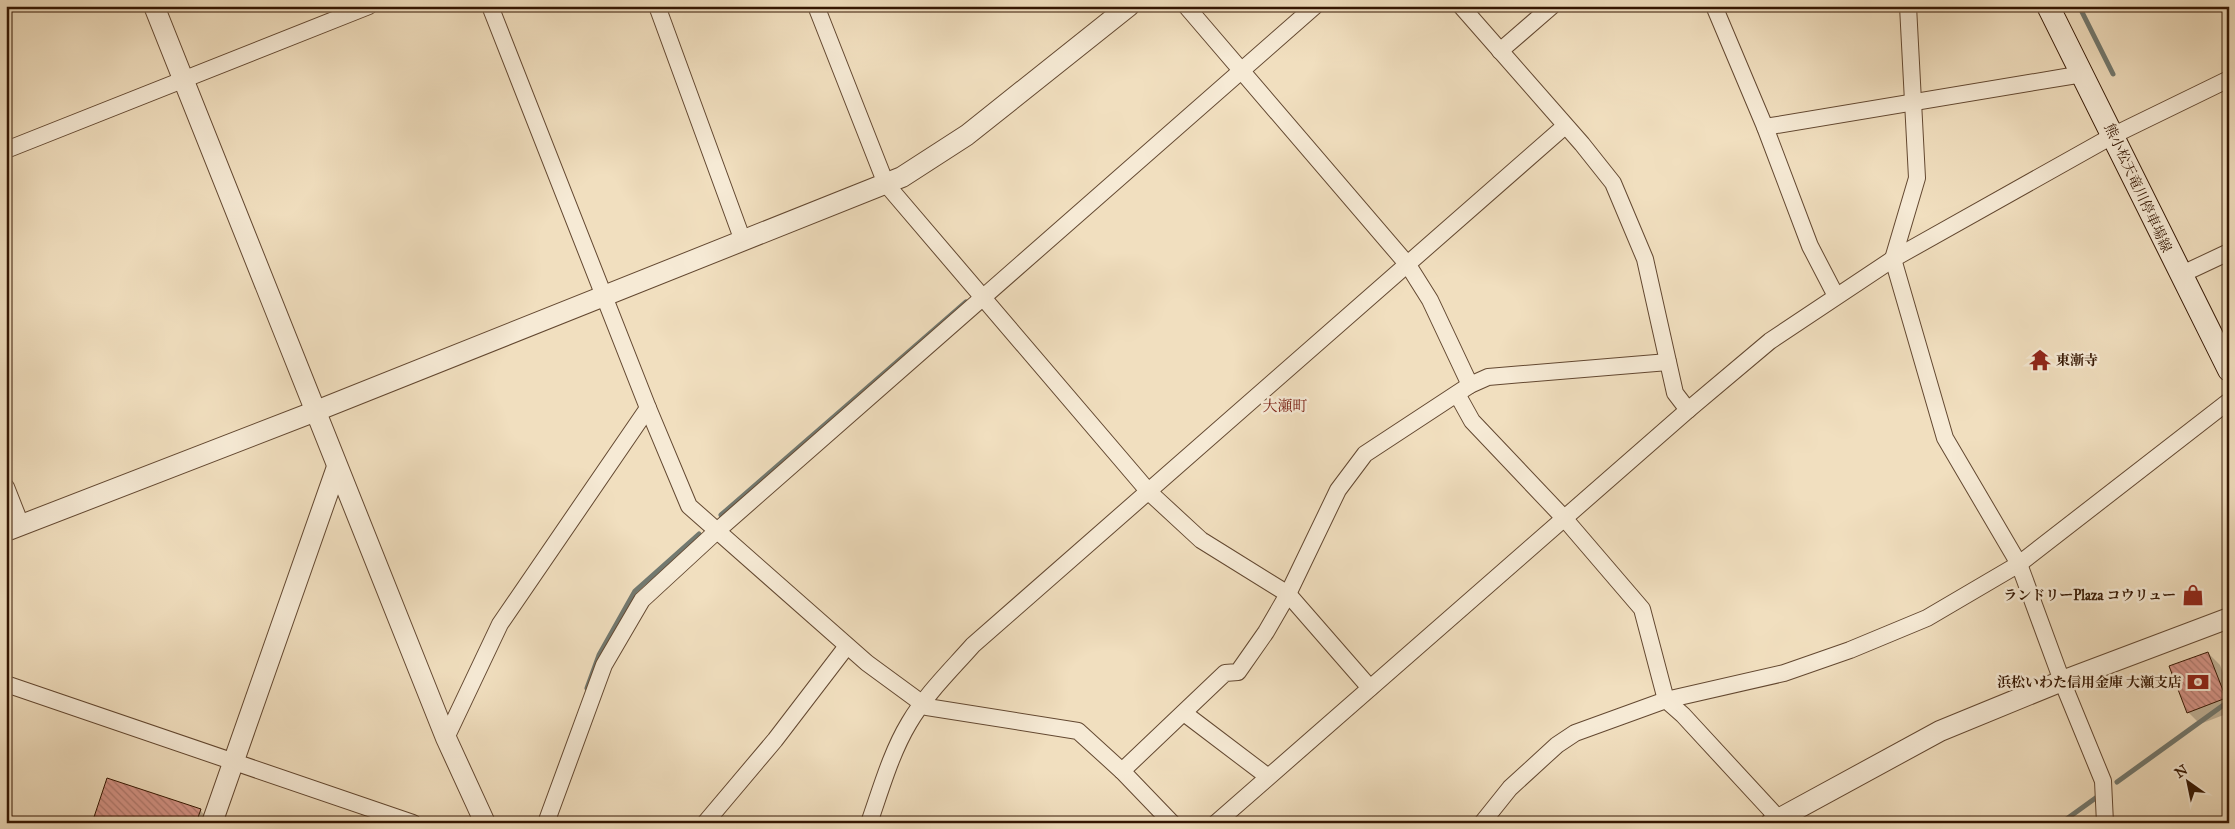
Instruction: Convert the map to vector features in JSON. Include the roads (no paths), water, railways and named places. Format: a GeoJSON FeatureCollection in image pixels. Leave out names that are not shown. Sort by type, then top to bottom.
{"type":"FeatureCollection","features":[{"type":"Feature","properties":{"kind":"main road","name":"熊小松天竜川停車場線"},"geometry":{"type":"LineString","coordinates":[[2048,6],[2114,135],[2180,275],[2229,370]]}},
{"type":"Feature","properties":{"kind":"street"},"geometry":{"type":"LineString","coordinates":[[154,6],[446,738],[485,823]]}},
{"type":"Feature","properties":{"kind":"street"},"geometry":{"type":"LineString","coordinates":[[6,150],[369,6]]}},
{"type":"Feature","properties":{"kind":"street"},"geometry":{"type":"LineString","coordinates":[[490,6],[648,408],[690,506],[847,646],[927,707],[1078,731],[1122,771],[1172,823]]}},
{"type":"Feature","properties":{"kind":"street"},"geometry":{"type":"LineString","coordinates":[[657,6],[742,241]]}},
{"type":"Feature","properties":{"kind":"street"},"geometry":{"type":"LineString","coordinates":[[816,6],[886,184],[1149,492],[1201,540],[1288,594],[1370,688]]}},
{"type":"Feature","properties":{"kind":"street"},"geometry":{"type":"LineString","coordinates":[[6,487],[14,528],[316,411],[886,184],[902,177],[967,135],[1129,6]]}},
{"type":"Feature","properties":{"kind":"street"},"geometry":{"type":"LineString","coordinates":[[1186,6],[1244,70],[1408,265],[1430,300],[1463,389],[1472,421],[1564,518],[1642,609],[1666,700],[1683,715],[1784,819],[1940,731],[2062,681],[2229,618]]}},
{"type":"Feature","properties":{"kind":"street"},"geometry":{"type":"LineString","coordinates":[[546,823],[604,665],[642,600],[718,530],[1315,6]]}},
{"type":"Feature","properties":{"kind":"street"},"geometry":{"type":"LineString","coordinates":[[1460,6],[1613,183],[1645,259],[1675,393],[1688,410]]}},
{"type":"Feature","properties":{"kind":"street"},"geometry":{"type":"LineString","coordinates":[[1500,51],[1552,6]]}},
{"type":"Feature","properties":{"kind":"street"},"geometry":{"type":"LineString","coordinates":[[1714,6],[1765,126],[1810,246],[1836,296]]}},
{"type":"Feature","properties":{"kind":"street"},"geometry":{"type":"LineString","coordinates":[[1908,6],[1917,178],[1893,259],[1945,438],[2020,564],[2062,681],[2103,781],[2105,823]]}},
{"type":"Feature","properties":{"kind":"street"},"geometry":{"type":"LineString","coordinates":[[1765,126],[1912,104],[2083,74]]}},
{"type":"Feature","properties":{"kind":"street"},"geometry":{"type":"LineString","coordinates":[[1216,823],[1267,776],[1688,410],[1770,342],[1893,259],[2114,135],[2229,79]]}},
{"type":"Feature","properties":{"kind":"street"},"geometry":{"type":"LineString","coordinates":[[869,823],[895,751],[922,703],[973,645],[1565,126]]}},
{"type":"Feature","properties":{"kind":"street"},"geometry":{"type":"LineString","coordinates":[[2180,275],[2229,252]]}},
{"type":"Feature","properties":{"kind":"street"},"geometry":{"type":"LineString","coordinates":[[1122,771],[1226,673],[1238,672],[1266,632],[1288,594],[1338,490],[1366,454],[1463,389],[1497,376],[1668,362]]}},
{"type":"Feature","properties":{"kind":"street"},"geometry":{"type":"LineString","coordinates":[[1482,823],[1510,788],[1557,745],[1575,733],[1666,700],[1784,673],[1850,650],[1927,618],[2020,564],[2229,401]]}},
{"type":"Feature","properties":{"kind":"street"},"geometry":{"type":"LineString","coordinates":[[446,738],[500,624],[648,408]]}},
{"type":"Feature","properties":{"kind":"street"},"geometry":{"type":"LineString","coordinates":[[212,823],[337,467]]}},
{"type":"Feature","properties":{"kind":"street"},"geometry":{"type":"LineString","coordinates":[[705,823],[775,740],[847,646]]}},
{"type":"Feature","properties":{"kind":"street"},"geometry":{"type":"LineString","coordinates":[[6,684],[233,759],[413,823]]}},
{"type":"Feature","properties":{"kind":"street"},"geometry":{"type":"LineString","coordinates":[[1184,713],[1267,776]]}},
{"type":"Feature","properties":{"kind":"waterway"},"geometry":{"type":"LineString","coordinates":[[2079,6],[2113,74]]}},
{"type":"Feature","properties":{"kind":"waterway"},"geometry":{"type":"LineString","coordinates":[[721,515],[966,302]]}},
{"type":"Feature","properties":{"kind":"waterway"},"geometry":{"type":"LineString","coordinates":[[587,688],[599,655],[635,591],[699,534]]}},
{"type":"Feature","properties":{"kind":"waterway"},"geometry":{"type":"LineString","coordinates":[[2117,782],[2229,701]]}},
{"type":"Feature","properties":{"kind":"waterway"},"geometry":{"type":"LineString","coordinates":[[2061,823],[2097,797]]}},
{"type":"Feature","properties":{"kind":"place","name":"東漸寺"},"geometry":{"type":"Point","coordinates":[2040,360]}},
{"type":"Feature","properties":{"kind":"place","name":"ランドリーPlaza コウリュー"},"geometry":{"type":"Point","coordinates":[2193,595]}},
{"type":"Feature","properties":{"kind":"place","name":"浜松いわた信用金庫 大瀬支店"},"geometry":{"type":"Point","coordinates":[2198,682]}},
{"type":"Feature","properties":{"kind":"district","name":"大瀬町"},"geometry":{"type":"Point","coordinates":[1285,406]}}]}
